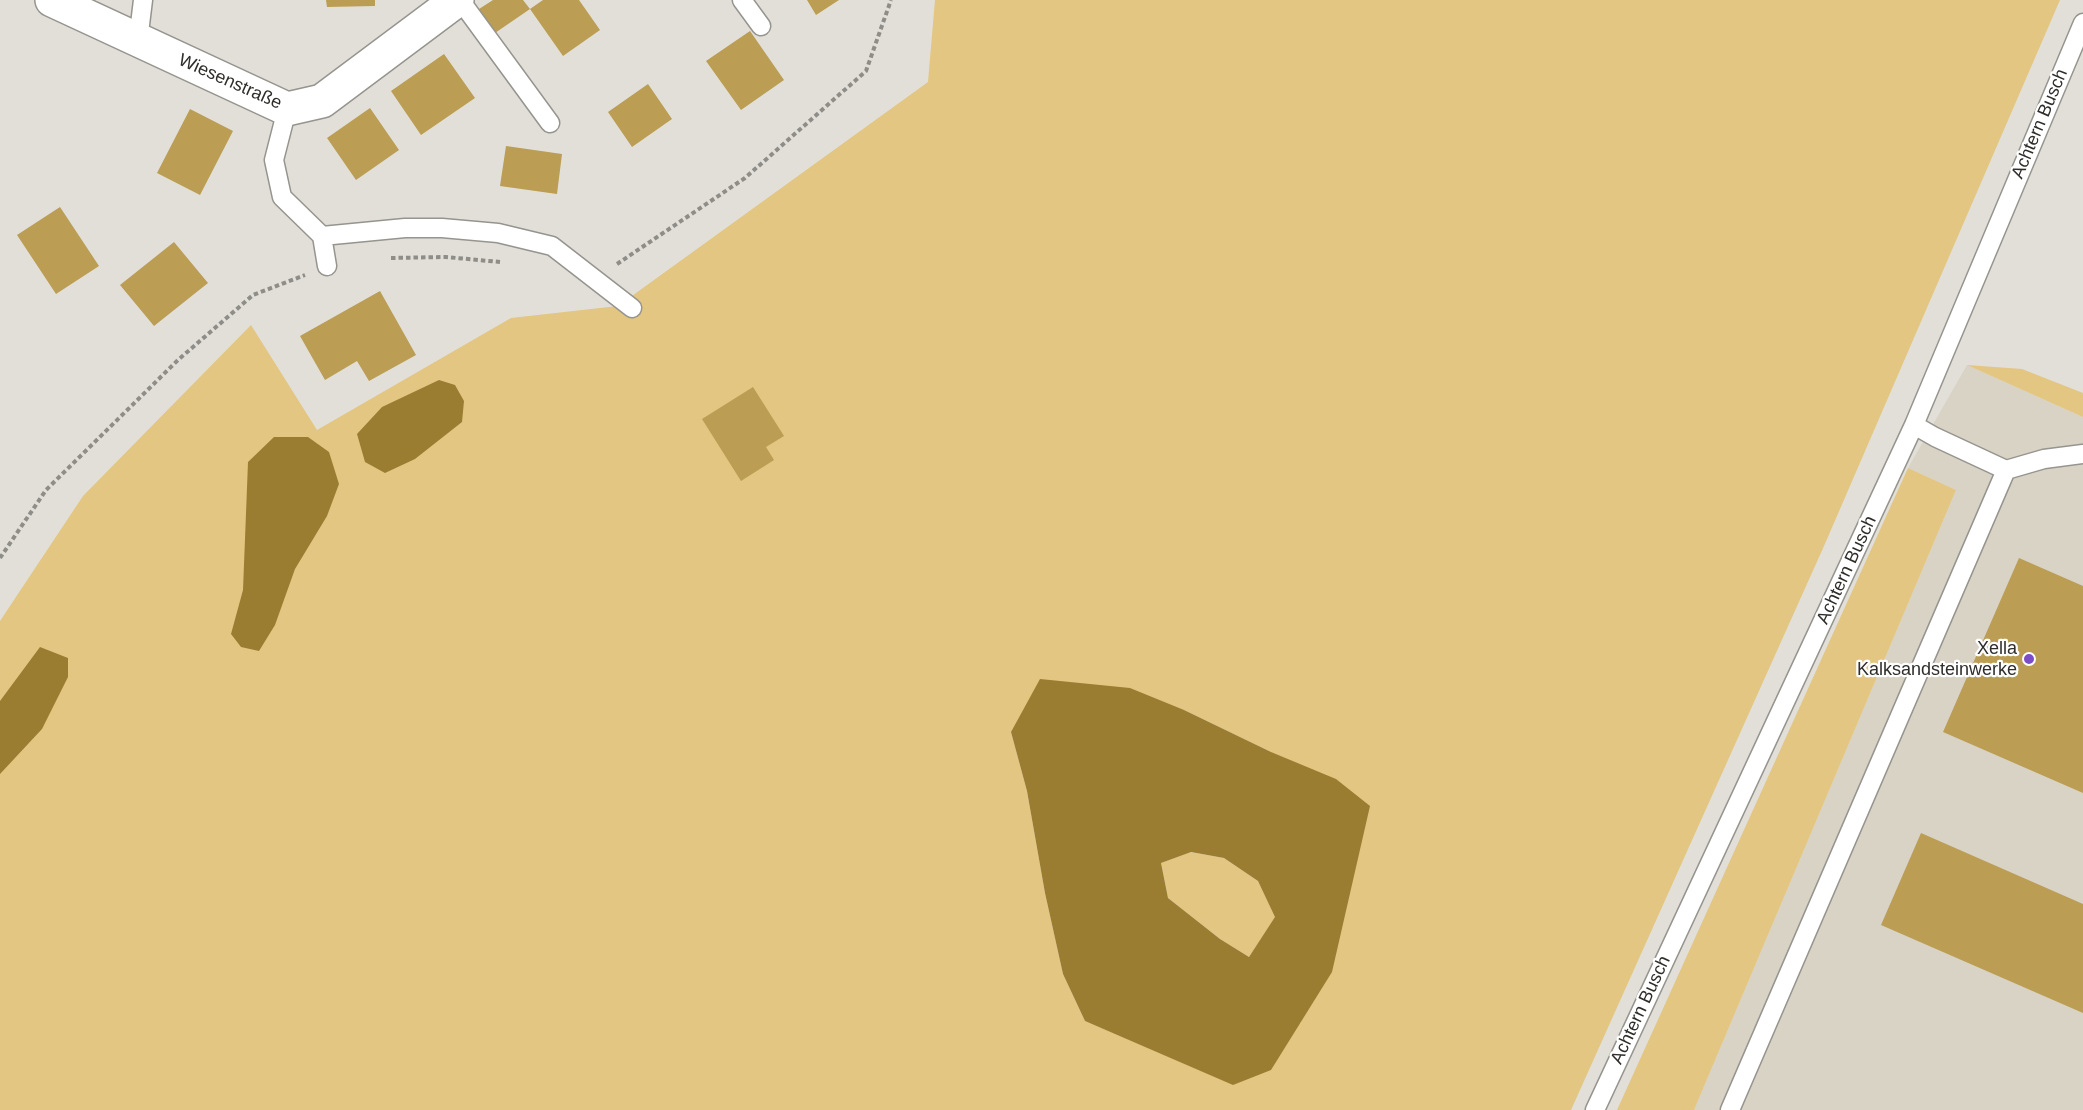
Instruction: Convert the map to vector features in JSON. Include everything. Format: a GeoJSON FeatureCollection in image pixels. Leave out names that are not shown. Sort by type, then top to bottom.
{"type":"FeatureCollection","features":[{"type":"Feature","properties":{"kind":"street","name":"Wiesenstraße"},"geometry":{"type":"LineString","coordinates":[[52,0],[287,109],[322,101],[458,0]]}},
{"type":"Feature","properties":{"kind":"lane"},"geometry":{"type":"LineString","coordinates":[[138,40],[143,0]]}},
{"type":"Feature","properties":{"kind":"lane"},"geometry":{"type":"LineString","coordinates":[[458,0],[550,123]]}},
{"type":"Feature","properties":{"kind":"lane"},"geometry":{"type":"LineString","coordinates":[[742,0],[761,26]]}},
{"type":"Feature","properties":{"kind":"lane","name":"Achtern Busch"},"geometry":{"type":"LineString","coordinates":[[1595,1110],[1914,425],[2083,23]]}},
{"type":"Feature","properties":{"kind":"lane"},"geometry":{"type":"LineString","coordinates":[[287,109],[274,160],[282,196],[322,236],[327,266]]}},
{"type":"Feature","properties":{"kind":"lane"},"geometry":{"type":"LineString","coordinates":[[322,236],[405,228],[498,233],[552,246],[632,308]]}},
{"type":"Feature","properties":{"kind":"lane"},"geometry":{"type":"LineString","coordinates":[[1914,425],[2006,470],[2044,459],[2083,454]]}},
{"type":"Feature","properties":{"kind":"lane"},"geometry":{"type":"LineString","coordinates":[[1730,1110],[2006,470]]}},
{"type":"Feature","properties":{"kind":"path"},"geometry":{"type":"LineString","coordinates":[[584,269],[612,268],[745,178],[866,70],[891,0]]}},
{"type":"Feature","properties":{"kind":"path"},"geometry":{"type":"LineString","coordinates":[[388,258],[446,257],[504,262]]}},
{"type":"Feature","properties":{"kind":"path"},"geometry":{"type":"LineString","coordinates":[[0,558],[45,490],[178,360],[253,295],[327,266]]}},
{"type":"Feature","properties":{"kind":"shaded area"},"geometry":{"type":"Polygon","coordinates":[[[935,0],[2060,0],[1824,546],[1571,1110],[0,1110],[0,621],[83,496],[251,325],[317,430],[511,318],[618,306],[928,82],[935,0]],[[1184,710],[1011,732],[1027,791],[1045,893],[1063,974],[1085,1021],[1168,1056],[1301,1023],[1271,752],[1184,710]]]}},
{"type":"Feature","properties":{"kind":"shaded area"},"geometry":{"type":"Polygon","coordinates":[[[1967,365],[2083,417],[2083,1110],[1694,1110],[1956,490],[1908,468],[1967,365]]]}},
{"type":"Feature","properties":{"kind":"shaded area"},"geometry":{"type":"Polygon","coordinates":[[[1967,365],[2022,369],[2083,393],[2083,417],[1967,365]]]}},
{"type":"Feature","properties":{"kind":"shaded area"},"geometry":{"type":"Polygon","coordinates":[[[439,380],[455,385],[464,401],[462,422],[415,459],[385,473],[365,462],[357,434],[382,407],[439,380]]]}},
{"type":"Feature","properties":{"kind":"shaded area"},"geometry":{"type":"Polygon","coordinates":[[[274,437],[308,437],[329,452],[339,484],[327,516],[295,569],[275,625],[259,651],[241,647],[231,634],[243,590],[248,462],[274,437]]]}},
{"type":"Feature","properties":{"kind":"shaded area"},"geometry":{"type":"Polygon","coordinates":[[[1908,468],[1956,490],[1694,1110],[1617,1110],[1908,468]]]}},
{"type":"Feature","properties":{"kind":"shaded area"},"geometry":{"type":"Polygon","coordinates":[[[40,647],[68,658],[68,677],[42,729],[0,774],[0,701],[40,647]]]}},
{"type":"Feature","properties":{"kind":"shaded area"},"geometry":{"type":"Polygon","coordinates":[[[1040,679],[1130,688],[1336,779],[1370,806],[1332,972],[1271,1070],[1233,1085],[1085,1021],[1063,974],[1045,893],[1027,791],[1011,732],[1040,679]],[[1191,852],[1161,863],[1168,898],[1220,939],[1249,957],[1275,917],[1258,881],[1224,858],[1191,852]]]}},
{"type":"Feature","properties":{"kind":"shaded area"},"geometry":{"type":"Polygon","coordinates":[[[1190,852],[1224,858],[1258,881],[1276,917],[1249,957],[1220,939],[1168,898],[1161,863],[1190,852]]]}},
{"type":"Feature","properties":{"kind":"building"},"geometry":{"type":"Polygon","coordinates":[[[326,0],[375,0],[375,6],[327,7],[326,0]]]}},
{"type":"Feature","properties":{"kind":"building"},"geometry":{"type":"Polygon","coordinates":[[[493,0],[523,0],[530,9],[495,33],[479,9],[493,0]]]}},
{"type":"Feature","properties":{"kind":"building"},"geometry":{"type":"Polygon","coordinates":[[[543,0],[579,0],[600,30],[563,56],[530,9],[543,0]]]}},
{"type":"Feature","properties":{"kind":"building"},"geometry":{"type":"Polygon","coordinates":[[[807,0],[839,0],[816,15],[807,0]]]}},
{"type":"Feature","properties":{"kind":"building"},"geometry":{"type":"Polygon","coordinates":[[[750,31],[784,80],[741,110],[706,61],[750,31]]]}},
{"type":"Feature","properties":{"kind":"building"},"geometry":{"type":"Polygon","coordinates":[[[444,54],[475,98],[421,135],[391,91],[444,54]]]}},
{"type":"Feature","properties":{"kind":"building"},"geometry":{"type":"Polygon","coordinates":[[[648,84],[672,119],[632,147],[608,112],[648,84]]]}},
{"type":"Feature","properties":{"kind":"building"},"geometry":{"type":"Polygon","coordinates":[[[370,108],[399,150],[356,180],[327,138],[370,108]]]}},
{"type":"Feature","properties":{"kind":"building"},"geometry":{"type":"Polygon","coordinates":[[[190,109],[233,131],[200,195],[157,173],[190,109]]]}},
{"type":"Feature","properties":{"kind":"building"},"geometry":{"type":"Polygon","coordinates":[[[506,146],[562,154],[557,194],[500,186],[506,146]]]}},
{"type":"Feature","properties":{"kind":"building"},"geometry":{"type":"Polygon","coordinates":[[[60,207],[99,266],[56,294],[17,235],[60,207]]]}},
{"type":"Feature","properties":{"kind":"building"},"geometry":{"type":"Polygon","coordinates":[[[174,242],[208,283],[154,326],[120,285],[174,242]]]}},
{"type":"Feature","properties":{"kind":"building"},"geometry":{"type":"Polygon","coordinates":[[[380,291],[416,355],[369,381],[357,361],[325,380],[300,336],[380,291]]]}},
{"type":"Feature","properties":{"kind":"building"},"geometry":{"type":"Polygon","coordinates":[[[753,387],[784,436],[766,447],[774,460],[741,481],[702,419],[753,387]]]}},
{"type":"Feature","properties":{"kind":"building","name":"Xella Kalksandsteinwerke"},"geometry":{"type":"Polygon","coordinates":[[[2019,558],[2083,586],[2083,793],[1943,732],[2019,558]]]}},
{"type":"Feature","properties":{"kind":"building"},"geometry":{"type":"Polygon","coordinates":[[[1921,833],[2083,904],[2083,1013],[1881,925],[1921,833]]]}},
{"type":"Feature","properties":{"kind":"place","name":"Xella Kalksandsteinwerke"},"geometry":{"type":"Point","coordinates":[2029,659]}}]}
